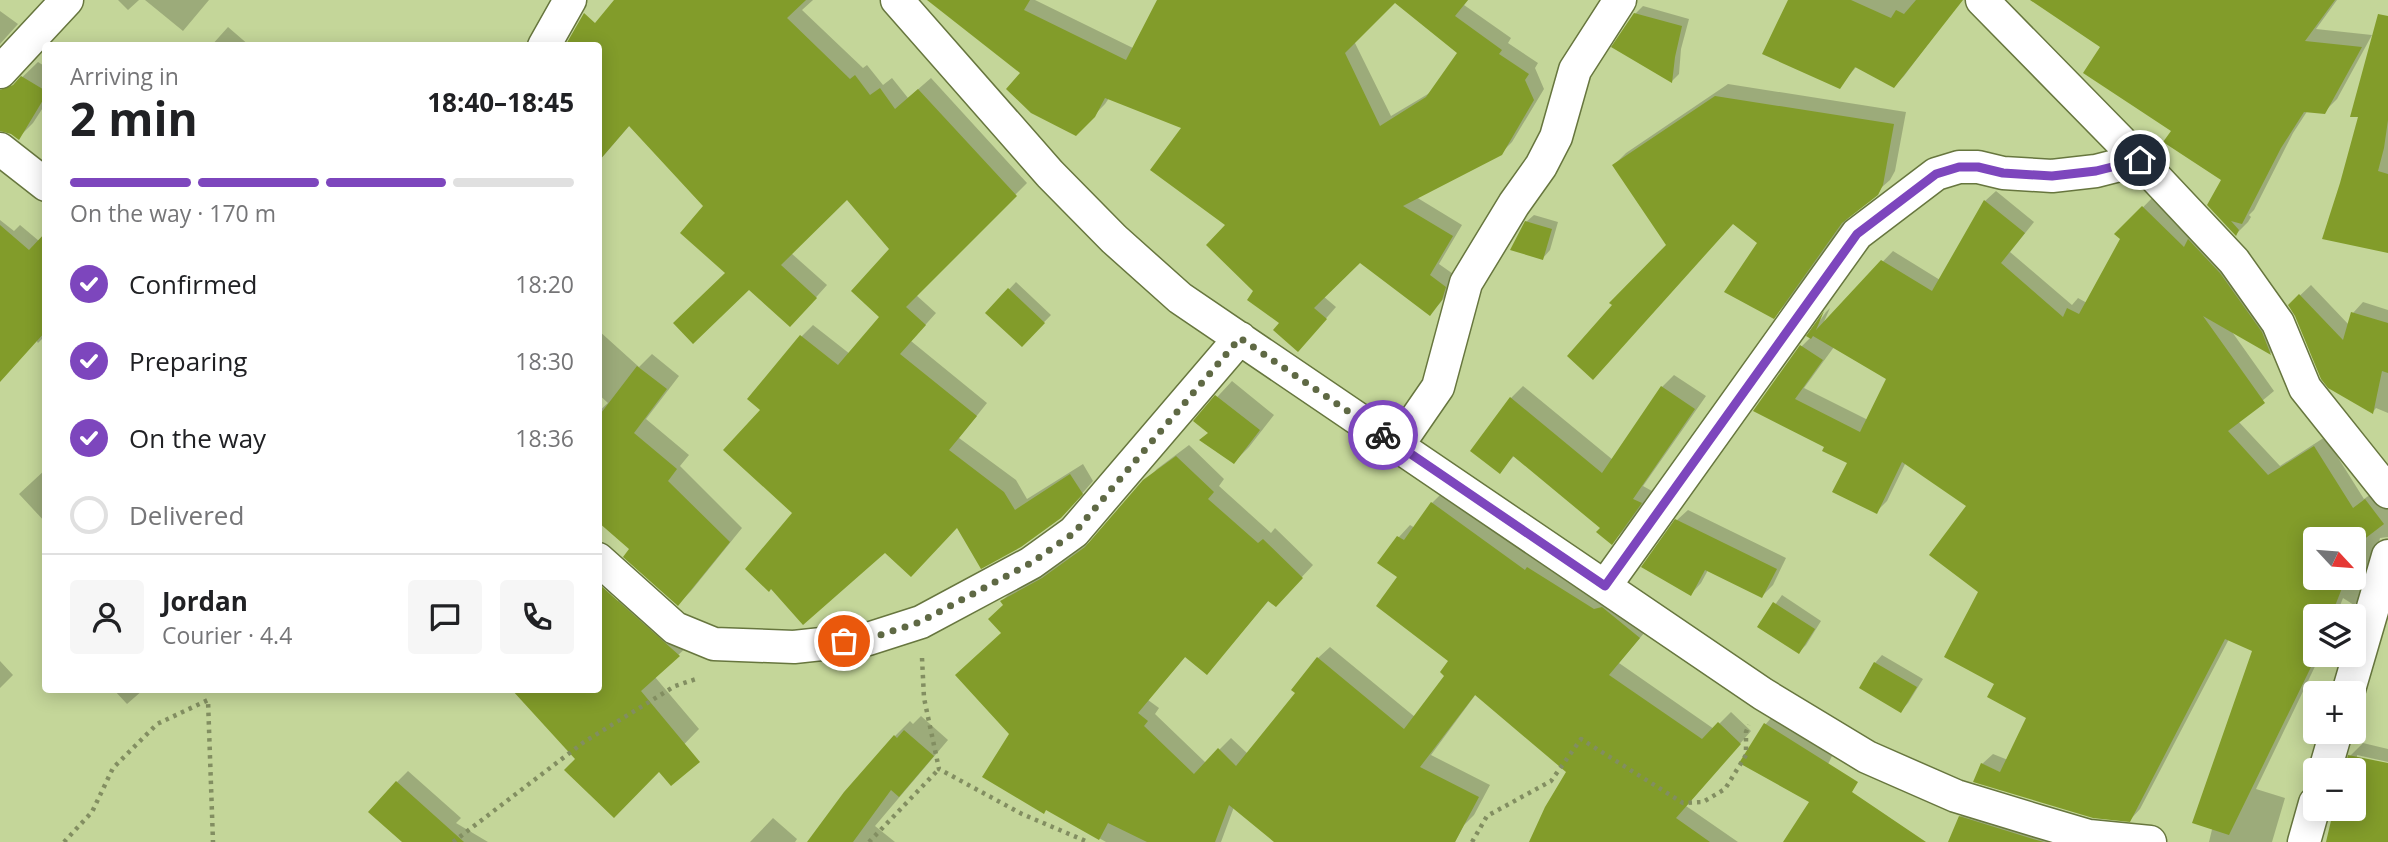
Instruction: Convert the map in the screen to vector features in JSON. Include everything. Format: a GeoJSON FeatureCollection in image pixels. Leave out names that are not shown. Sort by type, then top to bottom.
{"type":"FeatureCollection","features":[{"type":"Feature","properties":{"kind":"street"},"geometry":{"type":"LineString","coordinates":[[0,72],[67,0]]}},
{"type":"Feature","properties":{"kind":"street"},"geometry":{"type":"LineString","coordinates":[[546,42],[570,0]]}},
{"type":"Feature","properties":{"kind":"street"},"geometry":{"type":"LineString","coordinates":[[897,0],[1051,174],[1114,239],[1180,298],[1763,694],[1867,757],[1956,796],[2090,836],[2150,842]]}},
{"type":"Feature","properties":{"kind":"street"},"geometry":{"type":"LineString","coordinates":[[1398,445],[1438,387],[1466,283],[1514,204],[1541,166],[1556,137],[1575,70],[1620,0]]}},
{"type":"Feature","properties":{"kind":"street"},"geometry":{"type":"LineString","coordinates":[[1982,0],[2140,160],[2234,261],[2278,323],[2305,388],[2388,492]]}},
{"type":"Feature","properties":{"kind":"street"},"geometry":{"type":"LineString","coordinates":[[0,149],[42,182]]}},
{"type":"Feature","properties":{"kind":"street"},"geometry":{"type":"LineString","coordinates":[[1605,586],[1857,234],[1936,174],[1959,167],[2052,176],[2096,171],[2140,160]]}},
{"type":"Feature","properties":{"kind":"street"},"geometry":{"type":"LineString","coordinates":[[602,563],[675,628],[714,644],[794,647],[868,639],[920,622],[1031,563],[1074,533],[1240,338]]}},
{"type":"Feature","properties":{"kind":"street"},"geometry":{"type":"LineString","coordinates":[[2352,681],[2388,556]]}},
{"type":"Feature","properties":{"kind":"street"},"geometry":{"type":"LineString","coordinates":[[2304,842],[2310,821]]}},
{"type":"Feature","properties":{"kind":"path"},"geometry":{"type":"LineString","coordinates":[[920,622],[924,698],[939,769],[1022,814],[1087,842]]}},
{"type":"Feature","properties":{"kind":"path"},"geometry":{"type":"LineString","coordinates":[[453,842],[584,742],[675,686],[701,677]]}},
{"type":"Feature","properties":{"kind":"path"},"geometry":{"type":"LineString","coordinates":[[1472,842],[1487,816],[1551,781],[1581,739],[1683,803],[1703,802],[1724,789],[1746,755],[1746,732],[1763,694]]}},
{"type":"Feature","properties":{"kind":"path"},"geometry":{"type":"LineString","coordinates":[[64,842],[92,812],[113,768],[157,724],[208,700],[213,842]]}},
{"type":"Feature","properties":{"kind":"path"},"geometry":{"type":"LineString","coordinates":[[869,842],[939,769]]}},
{"type":"Feature","properties":{"kind":"building"},"geometry":{"type":"Polygon","coordinates":[[[614,0],[806,0],[787,18],[850,79],[855,75],[870,95],[880,88],[895,109],[918,89],[1017,196],[906,307],[926,325],[900,354],[977,416],[949,450],[1004,492],[1015,510],[1070,474],[1083,494],[1061,518],[1021,547],[981,569],[957,528],[911,577],[885,553],[803,625],[771,589],[769,592],[745,569],[792,513],[723,450],[760,410],[747,399],[800,335],[838,365],[879,317],[851,291],[889,249],[847,200],[781,265],[817,298],[790,327],[749,290],[693,344],[673,323],[725,273],[680,233],[703,206],[629,126],[602,157],[602,42],[567,42],[584,13],[595,23],[614,0]]]}},
{"type":"Feature","properties":{"kind":"building"},"geometry":{"type":"Polygon","coordinates":[[[927,0],[1030,0],[1024,10],[1126,60],[1157,0],[1468,0],[1455,16],[1502,50],[1499,54],[1529,74],[1525,80],[1534,100],[1502,155],[1403,206],[1453,236],[1430,275],[1446,287],[1442,300],[1430,316],[1360,263],[1314,308],[1327,319],[1298,352],[1273,330],[1279,323],[1247,300],[1253,291],[1206,245],[1225,225],[1150,170],[1181,128],[1105,98],[1095,117],[1076,136],[1031,113],[1006,89],[1020,73],[927,0]],[[1395,3],[1345,53],[1380,126],[1426,97],[1457,53],[1395,3]]]}},
{"type":"Feature","properties":{"kind":"building"},"geometry":{"type":"Polygon","coordinates":[[[1788,0],[1851,0],[1891,18],[1896,10],[1904,14],[1916,0],[1963,0],[1894,88],[1855,67],[1840,89],[1762,54],[1788,0]]]}},
{"type":"Feature","properties":{"kind":"building"},"geometry":{"type":"Polygon","coordinates":[[[2030,0],[2335,0],[2305,41],[2362,47],[2325,114],[2304,112],[2281,148],[2242,224],[2231,221],[2239,230],[2236,236],[2207,205],[2221,180],[2163,142],[2171,131],[2083,73],[2100,47],[2030,0]]]}},
{"type":"Feature","properties":{"kind":"building"},"geometry":{"type":"Polygon","coordinates":[[[1634,13],[1682,26],[1672,83],[1611,47],[1634,13]]]}},
{"type":"Feature","properties":{"kind":"building"},"geometry":{"type":"Polygon","coordinates":[[[2378,14],[2388,16],[2388,120],[2378,171],[2388,174],[2388,253],[2322,239],[2358,117],[2350,117],[2378,14]]]}},
{"type":"Feature","properties":{"kind":"building"},"geometry":{"type":"Polygon","coordinates":[[[21,76],[42,89],[42,102],[19,140],[0,131],[0,90],[13,85],[21,76]]]}},
{"type":"Feature","properties":{"kind":"building"},"geometry":{"type":"Polygon","coordinates":[[[1715,96],[1894,124],[1883,185],[1878,195],[1842,223],[1774,319],[1724,292],[1757,243],[1733,224],[1593,380],[1567,356],[1612,305],[1609,303],[1666,245],[1612,165],[1715,96]]]}},
{"type":"Feature","properties":{"kind":"building"},"geometry":{"type":"Polygon","coordinates":[[[1984,200],[2025,233],[2001,263],[2063,317],[2067,308],[2079,314],[2120,239],[2114,234],[2142,206],[2184,247],[2188,239],[2220,273],[2262,332],[2271,355],[2203,316],[2265,403],[2228,431],[2268,475],[2314,446],[2353,508],[2365,499],[2384,524],[2366,538],[2366,527],[2303,527],[2303,590],[2341,590],[2336,604],[2303,604],[2303,667],[2311,667],[2229,835],[2192,823],[2252,651],[2225,639],[2130,822],[2093,818],[1973,782],[1981,763],[2000,772],[2026,718],[1987,697],[1994,684],[1944,657],[1978,592],[1929,555],[1966,506],[1902,462],[1877,514],[1832,492],[1847,463],[1822,451],[1824,447],[1753,411],[1800,345],[1823,360],[1795,399],[1860,432],[1886,379],[1813,336],[1811,339],[1806,336],[1824,311],[1816,330],[1881,260],[1932,291],[1984,200]]]}},
{"type":"Feature","properties":{"kind":"building"},"geometry":{"type":"Polygon","coordinates":[[[1525,221],[1552,229],[1543,260],[1510,250],[1525,221]]]}},
{"type":"Feature","properties":{"kind":"building"},"geometry":{"type":"Polygon","coordinates":[[[0,225],[29,250],[42,236],[42,335],[0,382],[0,225]]]}},
{"type":"Feature","properties":{"kind":"building"},"geometry":{"type":"Polygon","coordinates":[[[1008,288],[1045,323],[1022,347],[985,313],[1008,288]]]}},
{"type":"Feature","properties":{"kind":"building"},"geometry":{"type":"Polygon","coordinates":[[[2299,294],[2343,340],[2351,312],[2388,323],[2388,373],[2382,371],[2373,414],[2328,388],[2321,379],[2288,305],[2299,294]]]}},
{"type":"Feature","properties":{"kind":"building"},"geometry":{"type":"Polygon","coordinates":[[[637,366],[667,389],[634,433],[677,469],[668,481],[730,542],[678,606],[623,557],[629,549],[602,525],[602,412],[637,366]]]}},
{"type":"Feature","properties":{"kind":"building"},"geometry":{"type":"Polygon","coordinates":[[[1661,386],[1695,409],[1633,499],[1642,503],[1612,545],[1596,532],[1600,528],[1513,456],[1500,474],[1470,451],[1510,397],[1602,473],[1661,386]]]}},
{"type":"Feature","properties":{"kind":"building"},"geometry":{"type":"Polygon","coordinates":[[[1215,395],[1260,430],[1234,464],[1199,440],[1208,433],[1193,421],[1215,395]]]}},
{"type":"Feature","properties":{"kind":"building"},"geometry":{"type":"Polygon","coordinates":[[[1176,456],[1214,492],[1208,499],[1258,543],[1263,539],[1303,578],[1276,607],[1268,601],[1207,675],[1185,657],[1138,713],[1148,721],[1144,726],[1194,774],[1218,748],[1236,766],[1295,693],[1291,690],[1317,657],[1404,729],[1444,676],[1440,672],[1448,661],[1376,606],[1397,577],[1377,563],[1397,536],[1404,540],[1431,502],[1525,570],[1527,567],[1594,609],[1602,607],[1640,638],[1609,675],[1702,739],[1718,722],[1741,744],[1676,818],[1710,842],[1529,842],[1545,807],[1566,772],[1475,695],[1420,767],[1479,797],[1455,842],[1274,842],[1229,805],[1215,842],[1147,842],[1108,823],[1099,840],[1046,810],[1044,814],[982,777],[1009,734],[955,675],[1001,633],[988,619],[1003,605],[1000,601],[1042,578],[1085,547],[1143,480],[1176,456]]]}},
{"type":"Feature","properties":{"kind":"building"},"geometry":{"type":"Polygon","coordinates":[[[1675,519],[1777,569],[1762,598],[1705,570],[1691,596],[1641,567],[1675,519]]]}},
{"type":"Feature","properties":{"kind":"building"},"geometry":{"type":"Polygon","coordinates":[[[602,587],[680,656],[641,691],[700,762],[671,786],[659,772],[614,818],[564,770],[575,759],[515,693],[602,693],[602,587]]]}},
{"type":"Feature","properties":{"kind":"building"},"geometry":{"type":"Polygon","coordinates":[[[1773,602],[1815,629],[1799,654],[1757,627],[1773,602]]]}},
{"type":"Feature","properties":{"kind":"building"},"geometry":{"type":"Polygon","coordinates":[[[1874,662],[1917,687],[1901,713],[1859,688],[1874,662]]]}},
{"type":"Feature","properties":{"kind":"building"},"geometry":{"type":"Polygon","coordinates":[[[1764,723],[1858,782],[1852,792],[1926,842],[1783,842],[1809,802],[1739,763],[1764,723]]]}},
{"type":"Feature","properties":{"kind":"building"},"geometry":{"type":"Polygon","coordinates":[[[904,730],[934,756],[899,797],[891,790],[853,842],[807,842],[844,792],[894,735],[897,738],[904,730]]]}},
{"type":"Feature","properties":{"kind":"building"},"geometry":{"type":"Polygon","coordinates":[[[2366,759],[2388,763],[2388,842],[2326,842],[2331,821],[2366,821],[2366,759]]]}},
{"type":"Feature","properties":{"kind":"building"},"geometry":{"type":"Polygon","coordinates":[[[396,781],[464,842],[402,842],[368,812],[396,781]]]}},
{"type":"Feature","properties":{"kind":"building"},"geometry":{"type":"Polygon","coordinates":[[[1959,816],[2033,839],[2044,842],[1948,842],[1959,816]]]}},
{"type":"Feature","properties":{"kind":"way so far"},"geometry":{"type":"LineString","coordinates":[[844,641],[868,639],[920,622],[1031,563],[1074,533],[1240,338],[1383,435]]}},
{"type":"Feature","properties":{"kind":"route"},"geometry":{"type":"LineString","coordinates":[[1383,435],[1605,586],[1857,234],[1936,174],[1959,167],[2052,176],[2096,171],[2140,160]]}}]}
